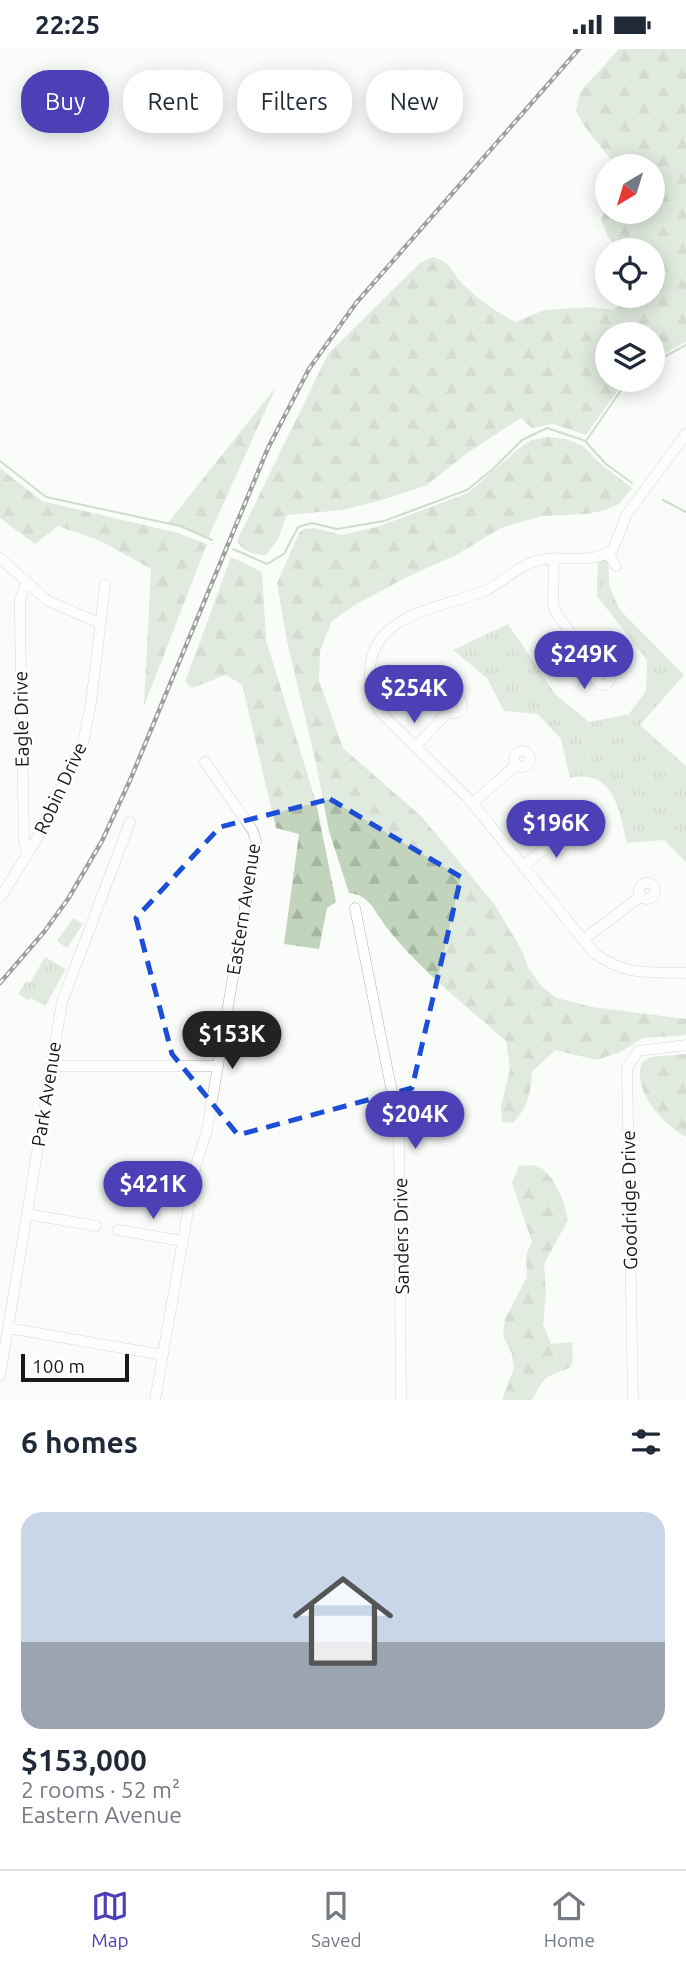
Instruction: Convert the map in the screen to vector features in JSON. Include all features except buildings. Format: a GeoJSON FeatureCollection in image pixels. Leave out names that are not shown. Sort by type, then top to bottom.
{"type":"FeatureCollection","features":[{"type":"Feature","properties":{"kind":"street"},"geometry":{"type":"LineString","coordinates":[[685,437],[627,514],[608,553],[533,562],[485,591],[393,625],[382,636],[371,659],[371,694],[379,711],[472,803],[594,953],[624,969],[639,973],[686,972]]}},
{"type":"Feature","properties":{"kind":"street"},"geometry":{"type":"LineString","coordinates":[[608,553],[616,566]]}},
{"type":"Feature","properties":{"kind":"street"},"geometry":{"type":"LineString","coordinates":[[0,558],[26,583],[55,605],[100,623]]}},
{"type":"Feature","properties":{"kind":"street"},"geometry":{"type":"LineString","coordinates":[[554,558],[553,605],[556,613],[599,672]]}},
{"type":"Feature","properties":{"kind":"street","name":"Eagle Drive"},"geometry":{"type":"LineString","coordinates":[[26,583],[20,600],[20,621],[24,841],[28,854]]}},
{"type":"Feature","properties":{"kind":"street","name":"Robin Drive"},"geometry":{"type":"LineString","coordinates":[[0,898],[28,854],[83,743],[91,703],[105,585]]}},
{"type":"Feature","properties":{"kind":"street"},"geometry":{"type":"LineString","coordinates":[[415,747],[449,711]]}},
{"type":"Feature","properties":{"kind":"street","name":"Eastern Avenue"},"geometry":{"type":"LineString","coordinates":[[155,1400],[196,1165],[207,1131],[256,842],[253,831],[205,762]]}},
{"type":"Feature","properties":{"kind":"street"},"geometry":{"type":"LineString","coordinates":[[472,803],[517,764]]}},
{"type":"Feature","properties":{"kind":"street","name":"Park Avenue"},"geometry":{"type":"LineString","coordinates":[[0,1376],[62,1002],[130,822]]}},
{"type":"Feature","properties":{"kind":"street"},"geometry":{"type":"LineString","coordinates":[[523,866],[570,829]]}},
{"type":"Feature","properties":{"kind":"street"},"geometry":{"type":"LineString","coordinates":[[583,940],[641,895]]}},
{"type":"Feature","properties":{"kind":"street","name":"Sanders Drive"},"geometry":{"type":"LineString","coordinates":[[355,908],[399,1139],[401,1400]]}},
{"type":"Feature","properties":{"kind":"street","name":"Goodridge Drive"},"geometry":{"type":"LineString","coordinates":[[633,1400],[627,1067],[638,1051],[686,1045]]}},
{"type":"Feature","properties":{"kind":"street"},"geometry":{"type":"LineString","coordinates":[[50,1066],[217,1066]]}},
{"type":"Feature","properties":{"kind":"street"},"geometry":{"type":"LineString","coordinates":[[27,1214],[96,1226]]}},
{"type":"Feature","properties":{"kind":"street"},"geometry":{"type":"LineString","coordinates":[[118,1230],[183,1241]]}},
{"type":"Feature","properties":{"kind":"street"},"geometry":{"type":"LineString","coordinates":[[8,1328],[163,1355]]}},
{"type":"Feature","properties":{"kind":"highlighted area"},"geometry":{"type":"Polygon","coordinates":[[[330,799],[461,877],[412,1088],[238,1135],[172,1054],[136,918],[220,827],[330,799]]]}},
{"type":"Feature","properties":{"kind":"green space"},"geometry":{"type":"Polygon","coordinates":[[[619,49],[686,49],[686,342],[665,353],[665,322],[595,322],[595,392],[616,392],[586,435],[553,424],[532,428],[521,418],[470,451],[427,485],[342,510],[287,515],[278,539],[266,555],[246,550],[237,541],[328,354],[420,263],[433,257],[445,262],[460,282],[477,297],[516,322],[544,310],[591,307],[613,310],[665,308],[665,238],[609,238],[603,224],[665,224],[665,154],[606,154],[576,111],[580,92],[619,49]]]}},
{"type":"Feature","properties":{"kind":"green space"},"geometry":{"type":"Polygon","coordinates":[[[276,387],[208,538],[180,526],[167,524],[276,387]]]}},
{"type":"Feature","properties":{"kind":"green space"},"geometry":{"type":"Polygon","coordinates":[[[547,437],[566,439],[583,446],[632,488],[619,504],[606,510],[586,514],[541,516],[501,528],[456,555],[407,577],[353,606],[332,621],[320,651],[319,680],[343,748],[422,817],[495,905],[521,949],[528,967],[542,987],[557,998],[592,1007],[686,1019],[686,1035],[643,1038],[620,1052],[597,1060],[555,1050],[532,1072],[528,1099],[513,1123],[502,1122],[501,1107],[510,1069],[506,1041],[414,959],[367,901],[349,893],[329,831],[287,641],[277,583],[299,533],[304,529],[315,528],[341,535],[377,527],[468,493],[531,440],[547,437]]]}},
{"type":"Feature","properties":{"kind":"green space"},"geometry":{"type":"Polygon","coordinates":[[[0,468],[42,501],[178,533],[207,544],[144,706],[151,569],[101,541],[58,526],[35,544],[0,518],[0,468]]]}},
{"type":"Feature","properties":{"kind":"green space"},"geometry":{"type":"Polygon","coordinates":[[[608,553],[609,585],[620,610],[684,675],[640,725],[686,766],[686,862],[664,840],[627,843],[617,806],[605,786],[596,779],[570,778],[561,739],[538,714],[504,711],[487,678],[453,650],[508,624],[555,694],[589,722],[629,714],[646,691],[647,660],[597,596],[598,556],[608,553]]]}},
{"type":"Feature","properties":{"kind":"green space"},"geometry":{"type":"Polygon","coordinates":[[[231,557],[262,572],[266,640],[316,802],[336,902],[327,908],[319,949],[284,944],[299,834],[276,828],[242,684],[225,675],[192,688],[185,682],[231,557]]]}},
{"type":"Feature","properties":{"kind":"green space"},"geometry":{"type":"Polygon","coordinates":[[[73,918],[83,924],[67,948],[57,941],[73,918]]]}},
{"type":"Feature","properties":{"kind":"green space"},"geometry":{"type":"Polygon","coordinates":[[[45,957],[66,969],[45,1006],[18,994],[26,981],[30,983],[45,957]]]}},
{"type":"Feature","properties":{"kind":"green space"},"geometry":{"type":"Polygon","coordinates":[[[686,1054],[686,1137],[668,1124],[651,1105],[641,1084],[640,1073],[642,1062],[651,1057],[686,1054]]]}},
{"type":"Feature","properties":{"kind":"green space"},"geometry":{"type":"Polygon","coordinates":[[[532,1165],[543,1169],[553,1180],[564,1203],[568,1220],[544,1264],[546,1294],[543,1324],[551,1344],[572,1342],[572,1365],[545,1379],[532,1400],[502,1400],[514,1368],[512,1354],[503,1335],[505,1319],[527,1277],[526,1255],[532,1242],[512,1183],[519,1166],[532,1165]]]}},
{"type":"Feature","properties":{"kind":"waterway"},"geometry":{"type":"LineString","coordinates":[[665,356],[686,345]]}},
{"type":"Feature","properties":{"kind":"waterway"},"geometry":{"type":"LineString","coordinates":[[233,549],[267,564],[284,554],[298,527],[312,523],[337,529],[384,521],[467,490],[522,440],[547,428],[586,441],[620,392]]}},
{"type":"Feature","properties":{"kind":"waterway"},"geometry":{"type":"LineString","coordinates":[[586,442],[606,464],[632,483]]}},
{"type":"Feature","properties":{"kind":"waterway"},"geometry":{"type":"LineString","coordinates":[[0,461],[46,497],[180,526],[212,540]]}},
{"type":"Feature","properties":{"kind":"waterway"},"geometry":{"type":"LineString","coordinates":[[663,500],[686,512]]}},
{"type":"Feature","properties":{"kind":"railway"},"geometry":{"type":"LineString","coordinates":[[0,983],[44,932],[68,899],[102,841],[131,778],[268,448],[309,369],[356,303],[579,49]]}}]}
